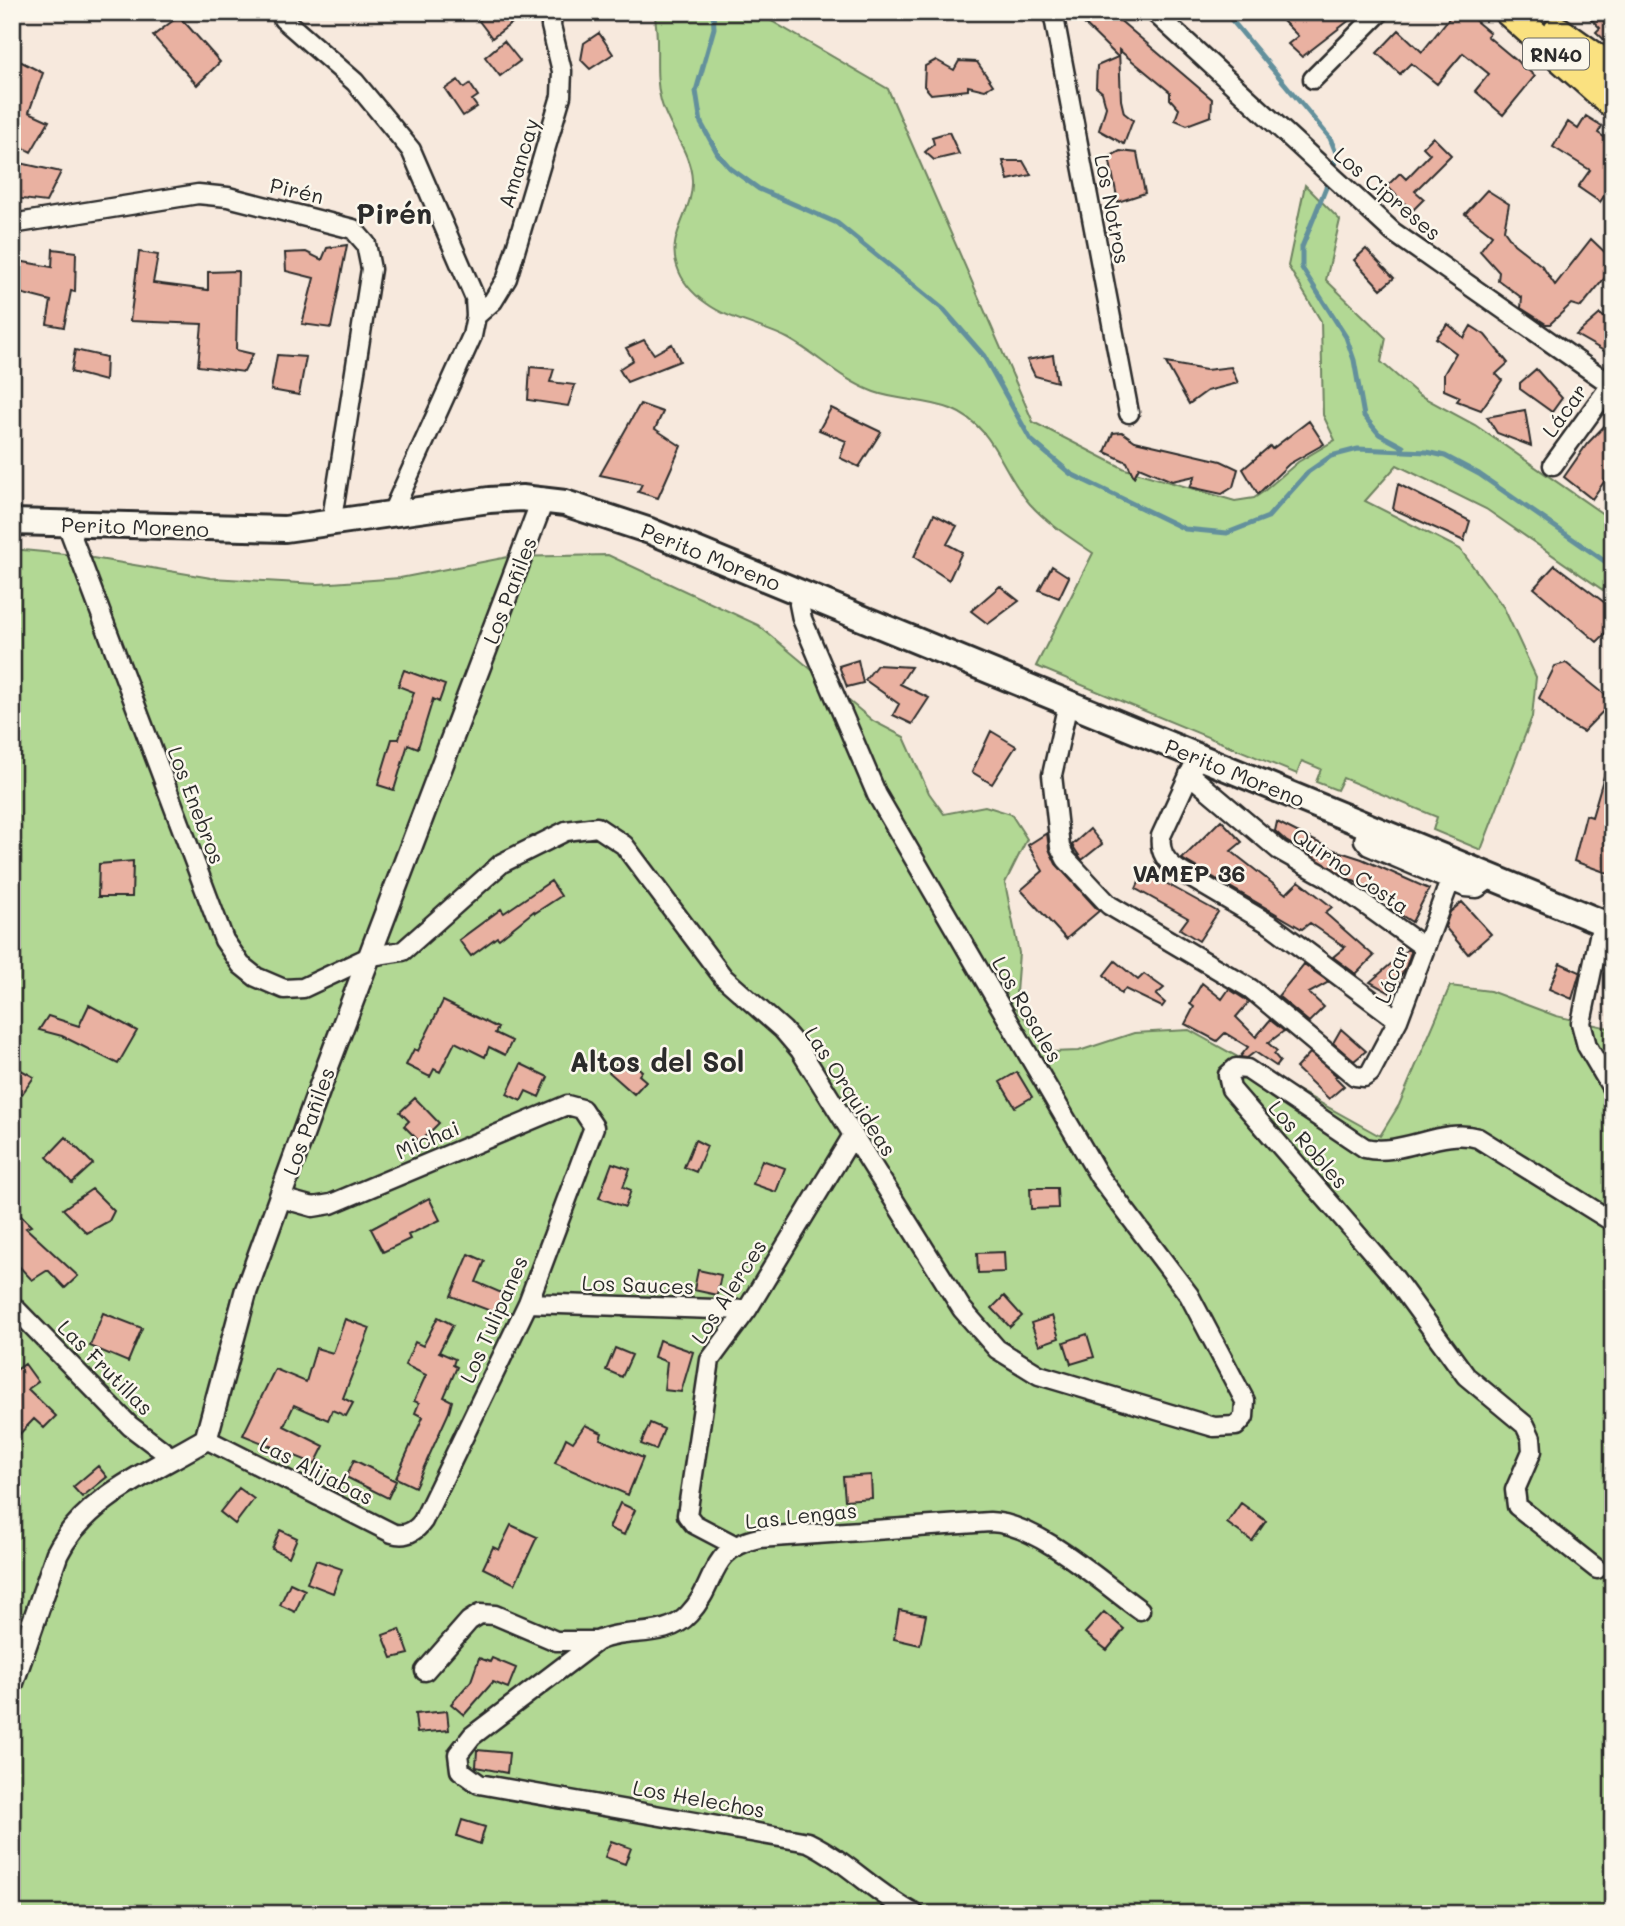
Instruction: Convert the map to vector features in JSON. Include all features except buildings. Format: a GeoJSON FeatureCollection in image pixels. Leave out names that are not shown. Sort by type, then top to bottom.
{"type":"FeatureCollection","features":[{"type":"Feature","properties":{"kind":"main road","name":"RN40"},"geometry":{"type":"LineString","coordinates":[[1509,12],[1585,77],[1610,91]]}},
{"type":"Feature","properties":{"kind":"main road","name":"RN40"},"geometry":{"type":"LineString","coordinates":[[1535,12],[1587,54],[1610,91]]}},
{"type":"Feature","properties":{"kind":"main road","name":"Perito Moreno"},"geometry":{"type":"LineString","coordinates":[[12,522],[251,530],[331,525],[499,499],[543,499],[626,522],[1068,703],[1193,765],[1368,826],[1607,925]]}},
{"type":"Feature","properties":{"kind":"street","name":"Amancay"},"geometry":{"type":"LineString","coordinates":[[476,316],[493,301],[507,278],[558,108],[562,71],[551,26],[552,12]]}},
{"type":"Feature","properties":{"kind":"street","name":"Los Notros"},"geometry":{"type":"LineString","coordinates":[[1053,12],[1129,413]]}},
{"type":"Feature","properties":{"kind":"street","name":"Los Cipreses"},"geometry":{"type":"LineString","coordinates":[[1154,12],[1392,232],[1612,384]]}},
{"type":"Feature","properties":{"kind":"street"},"geometry":{"type":"LineString","coordinates":[[1313,79],[1380,12]]}},
{"type":"Feature","properties":{"kind":"street"},"geometry":{"type":"LineString","coordinates":[[283,19],[355,82],[411,150],[470,281],[476,316],[472,336],[391,515]]}},
{"type":"Feature","properties":{"kind":"street","name":"Pirén"},"geometry":{"type":"LineString","coordinates":[[12,223],[198,194],[228,197],[353,229],[366,244],[371,270],[331,525]]}},
{"type":"Feature","properties":{"kind":"street","name":"Lácar"},"geometry":{"type":"LineString","coordinates":[[1553,465],[1612,384]]}},
{"type":"Feature","properties":{"kind":"street","name":"Los Pañiles"},"geometry":{"type":"LineString","coordinates":[[206,1439],[246,1291],[543,499]]}},
{"type":"Feature","properties":{"kind":"street","name":"Los Enebros"},"geometry":{"type":"LineString","coordinates":[[67,524],[224,940],[235,957],[265,982],[293,989],[313,985],[371,956]]}},
{"type":"Feature","properties":{"kind":"street","name":"Los Rosales"},"geometry":{"type":"LineString","coordinates":[[802,593],[799,604],[802,619],[877,794],[1105,1185],[1194,1303],[1245,1401],[1244,1417],[1236,1426]]}},
{"type":"Feature","properties":{"kind":"street","name":"Lácar"},"geometry":{"type":"LineString","coordinates":[[1068,703],[1052,775],[1060,847],[1066,859],[1109,905],[1251,989],[1352,1074],[1364,1077],[1372,1070],[1398,1020],[1450,881]]}},
{"type":"Feature","properties":{"kind":"street"},"geometry":{"type":"LineString","coordinates":[[1193,765],[1161,835],[1160,847],[1169,863],[1271,925],[1398,1020]]}},
{"type":"Feature","properties":{"kind":"street","name":"Quirno Costa"},"geometry":{"type":"LineString","coordinates":[[1193,765],[1279,850],[1327,877],[1424,948]]}},
{"type":"Feature","properties":{"kind":"street"},"geometry":{"type":"LineString","coordinates":[[1368,826],[1364,840],[1369,846],[1450,881],[1473,889],[1492,877]]}},
{"type":"Feature","properties":{"kind":"street","name":"Las Orquideas"},"geometry":{"type":"LineString","coordinates":[[371,956],[391,954],[410,947],[502,863],[566,831],[597,827],[624,845],[723,977],[792,1040],[962,1309],[984,1337],[1003,1354],[1053,1380],[1214,1427],[1236,1426]]}},
{"type":"Feature","properties":{"kind":"street"},"geometry":{"type":"LineString","coordinates":[[1607,925],[1581,1023],[1587,1046],[1613,1090]]}},
{"type":"Feature","properties":{"kind":"street","name":"Los Robles"},"geometry":{"type":"LineString","coordinates":[[1597,1569],[1517,1506],[1515,1490],[1532,1451],[1525,1425],[1466,1376],[1393,1276],[1231,1089],[1228,1075],[1236,1068],[1247,1069],[1365,1148],[1383,1150],[1463,1136],[1478,1138],[1613,1222]]}},
{"type":"Feature","properties":{"kind":"street","name":"Michai"},"geometry":{"type":"LineString","coordinates":[[281,1198],[313,1207],[331,1204],[560,1107],[575,1106],[588,1115]]}},
{"type":"Feature","properties":{"kind":"street","name":"Los Tulipanes"},"geometry":{"type":"LineString","coordinates":[[410,1534],[423,1521],[528,1303],[593,1134],[588,1115]]}},
{"type":"Feature","properties":{"kind":"street","name":"Los Alerces"},"geometry":{"type":"LineString","coordinates":[[736,1546],[694,1524],[687,1515],[707,1367],[747,1310],[853,1135]]}},
{"type":"Feature","properties":{"kind":"street","name":"Los Sauces"},"geometry":{"type":"LineString","coordinates":[[528,1303],[747,1310]]}},
{"type":"Feature","properties":{"kind":"street","name":"Las Frutillas"},"geometry":{"type":"LineString","coordinates":[[12,1305],[130,1426],[171,1457]]}},
{"type":"Feature","properties":{"kind":"street"},"geometry":{"type":"LineString","coordinates":[[12,1684],[57,1554],[68,1535],[94,1509],[171,1457],[206,1439]]}},
{"type":"Feature","properties":{"kind":"street","name":"Las Alijabas"},"geometry":{"type":"LineString","coordinates":[[206,1439],[392,1533],[410,1534]]}},
{"type":"Feature","properties":{"kind":"street","name":"Las Lengas"},"geometry":{"type":"LineString","coordinates":[[460,1770],[458,1754],[465,1741],[597,1641],[617,1633],[658,1631],[680,1622],[697,1604],[716,1562],[736,1546],[759,1538],[1002,1522],[1035,1535],[1140,1610]]}},
{"type":"Feature","properties":{"kind":"street"},"geometry":{"type":"LineString","coordinates":[[425,1671],[469,1622],[480,1614],[495,1615],[556,1642],[597,1641]]}},
{"type":"Feature","properties":{"kind":"street","name":"Los Helechos"},"geometry":{"type":"LineString","coordinates":[[460,1770],[471,1780],[487,1786],[808,1842],[835,1857],[876,1889],[915,1914]]}},
{"type":"Feature","properties":{"kind":"green space"},"geometry":{"type":"Polygon","coordinates":[[[654,12],[756,12],[888,89],[1033,422],[1125,469],[1235,501],[1254,498],[1298,462],[1335,440],[1323,415],[1321,321],[1288,266],[1305,185],[1340,220],[1326,280],[1386,338],[1381,362],[1419,395],[1475,425],[1613,521],[1613,597],[1486,509],[1397,465],[1365,501],[1460,549],[1504,608],[1536,677],[1532,717],[1481,850],[1433,830],[1437,817],[1343,778],[1337,790],[1316,782],[1321,769],[1302,761],[1297,774],[1036,666],[1093,553],[1052,524],[1030,504],[988,439],[966,417],[932,403],[883,395],[862,387],[789,339],[715,309],[697,296],[682,277],[677,266],[675,244],[689,202],[691,170],[661,101],[654,12]]]}},
{"type":"Feature","properties":{"kind":"green space"},"geometry":{"type":"Polygon","coordinates":[[[12,549],[75,555],[211,578],[318,584],[400,578],[508,557],[608,555],[758,625],[873,721],[904,737],[929,793],[944,814],[985,806],[1011,814],[1027,839],[1005,883],[1019,953],[1015,1006],[1051,1052],[1079,1051],[1134,1033],[1189,1030],[1380,1136],[1399,1105],[1450,986],[1490,991],[1556,1016],[1613,1029],[1613,1914],[12,1914],[12,549]]]}},
{"type":"Feature","properties":{"kind":"waterway"},"geometry":{"type":"LineString","coordinates":[[713,12],[714,28],[696,91],[701,123],[718,154],[730,168],[759,189],[837,223],[944,310],[984,356],[1031,440],[1071,474],[1185,529],[1227,533],[1268,517],[1308,472],[1331,456],[1358,449],[1427,452],[1445,456],[1479,474],[1613,567]]}},
{"type":"Feature","properties":{"kind":"waterway"},"geometry":{"type":"LineString","coordinates":[[1225,12],[1330,138],[1337,155],[1333,170]]}},
{"type":"Feature","properties":{"kind":"waterway"},"geometry":{"type":"LineString","coordinates":[[1329,180],[1302,247],[1302,268],[1346,337],[1354,360],[1364,416],[1379,434],[1403,447]]}},
{"type":"Feature","properties":{"kind":"district","name":"Pirén"},"geometry":{"type":"Point","coordinates":[394,213]}},
{"type":"Feature","properties":{"kind":"district","name":"VAMEP 36"},"geometry":{"type":"Point","coordinates":[1189,873]}},
{"type":"Feature","properties":{"kind":"district","name":"Altos del Sol"},"geometry":{"type":"Point","coordinates":[657,1061]}}]}
